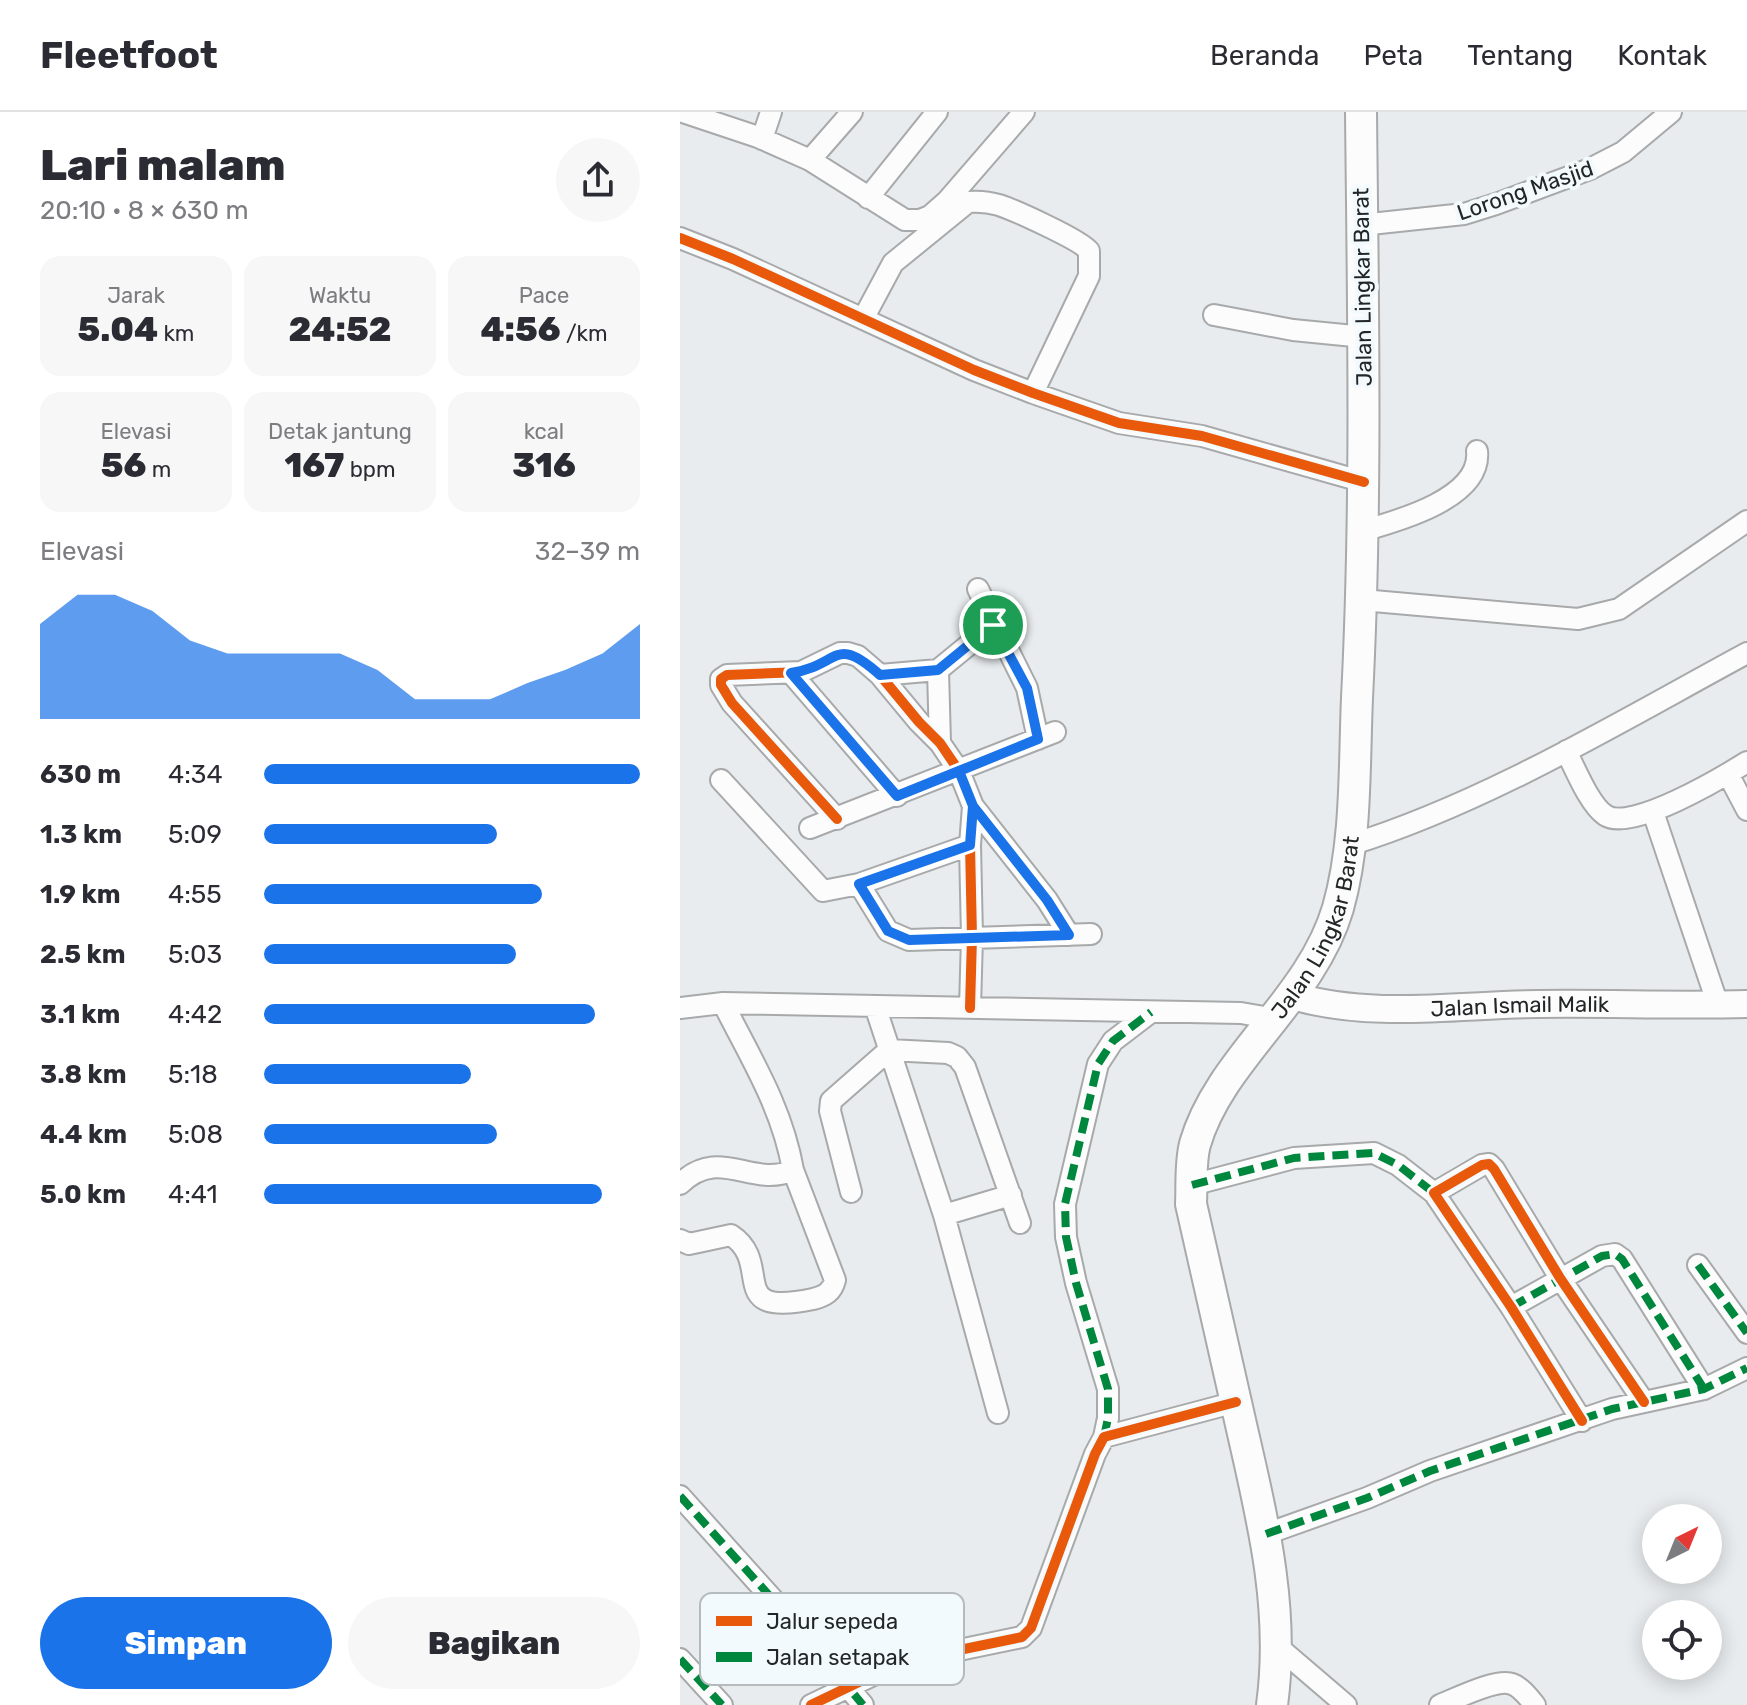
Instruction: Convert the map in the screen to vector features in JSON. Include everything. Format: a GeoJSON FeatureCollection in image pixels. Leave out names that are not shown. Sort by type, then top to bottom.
{"type":"FeatureCollection","features":[{"type":"Feature","properties":{"kind":"highway","name":"Jalan Lingkar Barat"},"geometry":{"type":"LineString","coordinates":[[1272,1705],[1277,1646],[1274,1590],[1266,1534],[1191,1204],[1192,1185],[1195,1144],[1217,1094],[1284,1007],[1322,949],[1338,908],[1350,845],[1362,600],[1364,482],[1361,112]]}},
{"type":"Feature","properties":{"kind":"main road","name":"Jalan Ismail Malik"},"geometry":{"type":"LineString","coordinates":[[1284,1007],[1324,1005],[1402,1009],[1538,1004],[1747,1004]]}},
{"type":"Feature","properties":{"kind":"street"},"geometry":{"type":"LineString","coordinates":[[683,112],[762,139],[810,160],[905,220],[930,216],[947,201],[1024,112]]}},
{"type":"Feature","properties":{"kind":"street"},"geometry":{"type":"LineString","coordinates":[[762,139],[771,112]]}},
{"type":"Feature","properties":{"kind":"street"},"geometry":{"type":"LineString","coordinates":[[810,160],[852,112]]}},
{"type":"Feature","properties":{"kind":"street"},"geometry":{"type":"LineString","coordinates":[[868,198],[937,112]]}},
{"type":"Feature","properties":{"kind":"street","name":"Lorong Masjid"},"geometry":{"type":"LineString","coordinates":[[1361,225],[1464,214],[1496,204],[1590,169],[1623,152],[1671,112]]}},
{"type":"Feature","properties":{"kind":"street"},"geometry":{"type":"LineString","coordinates":[[863,319],[893,263],[917,242],[968,202],[1001,205],[1075,239],[1089,251],[1089,276],[1033,393]]}},
{"type":"Feature","properties":{"kind":"street"},"geometry":{"type":"LineString","coordinates":[[680,238],[733,259],[974,370],[1033,393],[1119,423],[1202,436],[1364,482]]}},
{"type":"Feature","properties":{"kind":"street"},"geometry":{"type":"LineString","coordinates":[[1214,315],[1293,330],[1364,337]]}},
{"type":"Feature","properties":{"kind":"street"},"geometry":{"type":"LineString","coordinates":[[1362,531],[1395,522],[1462,488],[1475,472],[1477,451]]}},
{"type":"Feature","properties":{"kind":"street"},"geometry":{"type":"LineString","coordinates":[[1362,600],[1578,619],[1619,609],[1747,521]]}},
{"type":"Feature","properties":{"kind":"street"},"geometry":{"type":"LineString","coordinates":[[810,828],[1047,735],[978,589]]}},
{"type":"Feature","properties":{"kind":"street"},"geometry":{"type":"LineString","coordinates":[[880,675],[938,670],[993,625]]}},
{"type":"Feature","properties":{"kind":"street"},"geometry":{"type":"LineString","coordinates":[[837,819],[732,703],[721,685],[721,679],[727,675],[801,672],[840,653],[858,656],[880,675],[940,743],[959,771],[973,806],[1047,900],[1069,935]]}},
{"type":"Feature","properties":{"kind":"street"},"geometry":{"type":"LineString","coordinates":[[1350,845],[1405,828],[1566,751],[1747,653]]}},
{"type":"Feature","properties":{"kind":"street"},"geometry":{"type":"LineString","coordinates":[[938,670],[940,743]]}},
{"type":"Feature","properties":{"kind":"street"},"geometry":{"type":"LineString","coordinates":[[791,673],[897,796]]}},
{"type":"Feature","properties":{"kind":"street"},"geometry":{"type":"LineString","coordinates":[[1566,751],[1603,814],[1614,819],[1653,812],[1747,762]]}},
{"type":"Feature","properties":{"kind":"street"},"geometry":{"type":"LineString","coordinates":[[1728,774],[1747,810]]}},
{"type":"Feature","properties":{"kind":"street"},"geometry":{"type":"LineString","coordinates":[[721,780],[823,891],[859,884],[970,845]]}},
{"type":"Feature","properties":{"kind":"street"},"geometry":{"type":"LineString","coordinates":[[970,1008],[970,845],[973,806]]}},
{"type":"Feature","properties":{"kind":"street"},"geometry":{"type":"LineString","coordinates":[[1653,812],[1718,1005]]}},
{"type":"Feature","properties":{"kind":"street"},"geometry":{"type":"LineString","coordinates":[[859,884],[888,931],[909,940],[1091,934]]}},
{"type":"Feature","properties":{"kind":"street"},"geometry":{"type":"LineString","coordinates":[[680,1008],[723,1003],[1241,1013],[1284,1007]]}},
{"type":"Feature","properties":{"kind":"street"},"geometry":{"type":"LineString","coordinates":[[680,1240],[689,1244],[731,1235],[739,1240],[751,1266],[754,1289],[765,1300],[786,1304],[825,1296],[835,1280],[793,1170],[775,1102],[723,1003]]}},
{"type":"Feature","properties":{"kind":"street"},"geometry":{"type":"LineString","coordinates":[[875,1006],[944,1215],[998,1413]]}},
{"type":"Feature","properties":{"kind":"street"},"geometry":{"type":"LineString","coordinates":[[964,1649],[1022,1637],[1029,1631],[1104,1437],[1108,1418],[1108,1389],[1076,1283],[1066,1237],[1065,1204],[1098,1064],[1113,1041],[1151,1012]]}},
{"type":"Feature","properties":{"kind":"street"},"geometry":{"type":"LineString","coordinates":[[851,1192],[830,1111],[831,1101],[889,1050],[948,1053],[961,1060],[1020,1223]]}},
{"type":"Feature","properties":{"kind":"street"},"geometry":{"type":"LineString","coordinates":[[1192,1185],[1294,1158],[1374,1153],[1398,1165],[1434,1193],[1511,1307],[1582,1421]]}},
{"type":"Feature","properties":{"kind":"street"},"geometry":{"type":"LineString","coordinates":[[1434,1193],[1482,1165],[1491,1165],[1560,1278],[1644,1402]]}},
{"type":"Feature","properties":{"kind":"street"},"geometry":{"type":"LineString","coordinates":[[680,1184],[697,1170],[708,1166],[770,1176],[793,1170]]}},
{"type":"Feature","properties":{"kind":"street"},"geometry":{"type":"LineString","coordinates":[[944,1215],[1011,1195]]}},
{"type":"Feature","properties":{"kind":"street"},"geometry":{"type":"LineString","coordinates":[[1511,1307],[1602,1256],[1618,1255],[1704,1389]]}},
{"type":"Feature","properties":{"kind":"street"},"geometry":{"type":"LineString","coordinates":[[1698,1265],[1747,1333]]}},
{"type":"Feature","properties":{"kind":"street"},"geometry":{"type":"LineString","coordinates":[[1266,1534],[1367,1498],[1430,1471],[1612,1409],[1704,1389],[1747,1368]]}},
{"type":"Feature","properties":{"kind":"street"},"geometry":{"type":"LineString","coordinates":[[1104,1437],[1236,1402]]}},
{"type":"Feature","properties":{"kind":"street"},"geometry":{"type":"LineString","coordinates":[[680,1496],[766,1593]]}},
{"type":"Feature","properties":{"kind":"street"},"geometry":{"type":"LineString","coordinates":[[1277,1646],[1346,1705]]}},
{"type":"Feature","properties":{"kind":"street"},"geometry":{"type":"LineString","coordinates":[[680,1659],[700,1681]]}},
{"type":"Feature","properties":{"kind":"street"},"geometry":{"type":"LineString","coordinates":[[1440,1705],[1508,1682],[1515,1684],[1535,1705]]}},
{"type":"Feature","properties":{"kind":"street"},"geometry":{"type":"LineString","coordinates":[[704,1685],[722,1705]]}},
{"type":"Feature","properties":{"kind":"street"},"geometry":{"type":"LineString","coordinates":[[848,1685],[863,1705]]}},
{"type":"Feature","properties":{"kind":"street"},"geometry":{"type":"LineString","coordinates":[[811,1705],[857,1685]]}},
{"type":"Feature","properties":{"kind":"marked path"},"geometry":{"type":"LineString","coordinates":[[1104,1437],[1108,1418],[1108,1389],[1076,1283],[1066,1237],[1065,1204],[1098,1064],[1113,1041],[1151,1012]]}},
{"type":"Feature","properties":{"kind":"marked path"},"geometry":{"type":"LineString","coordinates":[[1192,1185],[1294,1158],[1374,1153],[1398,1165],[1434,1193]]}},
{"type":"Feature","properties":{"kind":"marked path"},"geometry":{"type":"LineString","coordinates":[[1511,1307],[1602,1256],[1615,1254],[1622,1259],[1704,1389]]}},
{"type":"Feature","properties":{"kind":"marked path"},"geometry":{"type":"LineString","coordinates":[[1698,1265],[1747,1333]]}},
{"type":"Feature","properties":{"kind":"marked path"},"geometry":{"type":"LineString","coordinates":[[1266,1534],[1367,1498],[1430,1471],[1612,1409],[1704,1389],[1747,1368]]}},
{"type":"Feature","properties":{"kind":"marked path"},"geometry":{"type":"LineString","coordinates":[[680,1496],[767,1593]]}},
{"type":"Feature","properties":{"kind":"marked path"},"geometry":{"type":"LineString","coordinates":[[680,1659],[700,1681]]}},
{"type":"Feature","properties":{"kind":"marked path"},"geometry":{"type":"LineString","coordinates":[[704,1685],[722,1705]]}},
{"type":"Feature","properties":{"kind":"marked path"},"geometry":{"type":"LineString","coordinates":[[846,1685],[863,1705]]}},
{"type":"Feature","properties":{"kind":"cycle path"},"geometry":{"type":"LineString","coordinates":[[680,238],[733,259],[974,370],[1033,393],[1119,423],[1202,436],[1364,482]]}},
{"type":"Feature","properties":{"kind":"cycle path"},"geometry":{"type":"LineString","coordinates":[[837,819],[732,703],[721,685],[721,679],[727,675],[801,672],[840,653],[848,653],[858,656],[880,675],[940,743],[959,771],[973,806],[970,845],[970,1008]]}},
{"type":"Feature","properties":{"kind":"cycle path"},"geometry":{"type":"LineString","coordinates":[[1582,1421],[1511,1307],[1434,1193],[1482,1165],[1489,1164],[1494,1169],[1560,1278],[1644,1402]]}},
{"type":"Feature","properties":{"kind":"cycle path"},"geometry":{"type":"LineString","coordinates":[[964,1649],[1022,1637],[1031,1628],[1104,1437],[1236,1402]]}},
{"type":"Feature","properties":{"kind":"cycle path"},"geometry":{"type":"LineString","coordinates":[[811,1705],[853,1685]]}},
{"type":"Feature","properties":{"kind":"route"},"geometry":{"type":"LineString","coordinates":[[993,625],[938,670],[880,675],[858,656],[840,653],[801,672],[791,673],[897,796],[959,771],[973,806],[970,845],[859,884],[888,931],[909,940],[1069,935],[1047,900],[973,806],[959,771],[1038,739],[1027,688],[993,625]]}}]}
